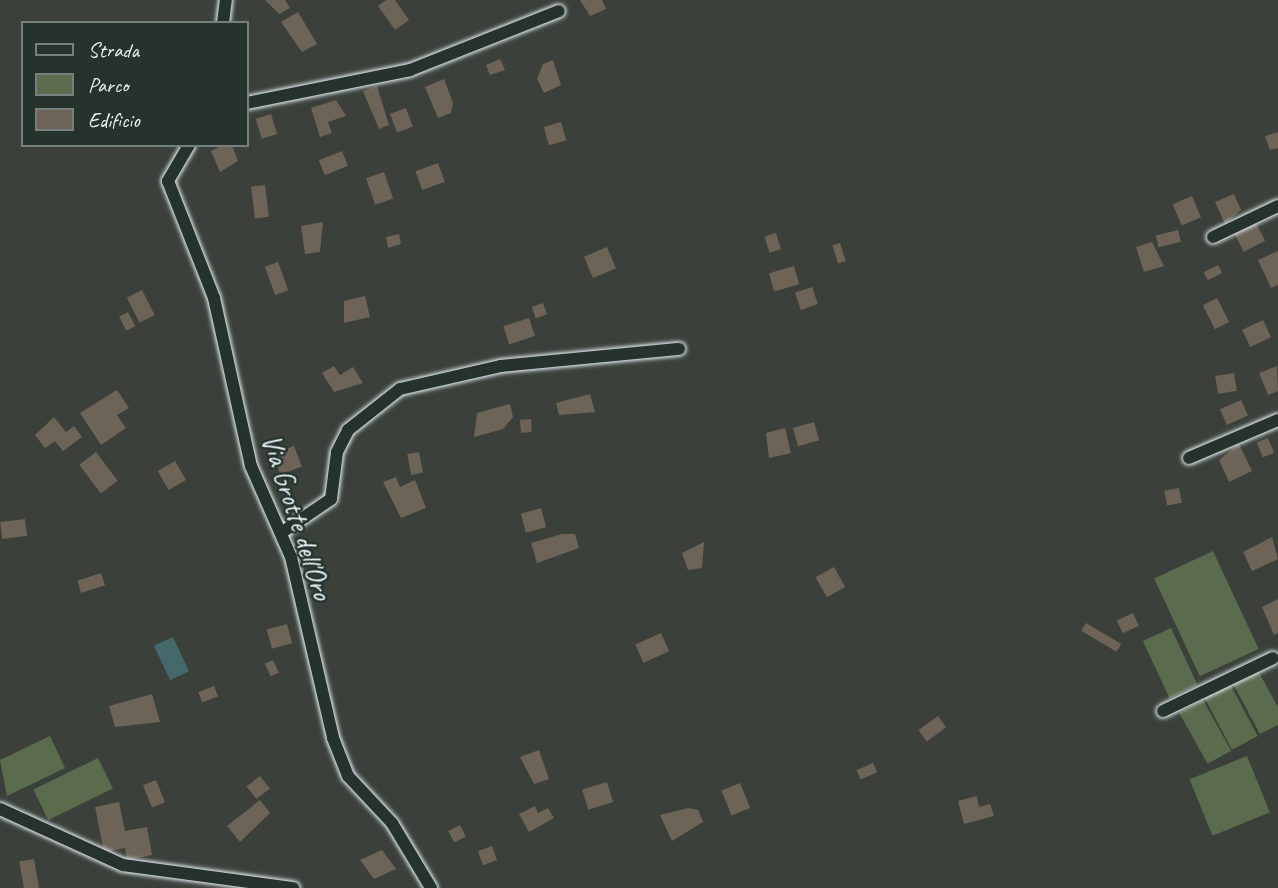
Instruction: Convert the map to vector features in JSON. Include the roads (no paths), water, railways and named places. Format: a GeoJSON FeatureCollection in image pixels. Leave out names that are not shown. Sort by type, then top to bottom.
{"type":"FeatureCollection","features":[{"type":"Feature","properties":{"kind":"street"},"geometry":{"type":"LineString","coordinates":[[223,21],[226,0]]}},
{"type":"Feature","properties":{"kind":"street"},"geometry":{"type":"LineString","coordinates":[[248,103],[416,69],[559,11]]}},
{"type":"Feature","properties":{"kind":"street","name":"Via Grotte dell'Oro"},"geometry":{"type":"LineString","coordinates":[[189,147],[168,181],[216,306],[254,475],[281,533],[342,764],[392,823],[430,888]]}},
{"type":"Feature","properties":{"kind":"street"},"geometry":{"type":"LineString","coordinates":[[1213,237],[1278,206]]}},
{"type":"Feature","properties":{"kind":"street"},"geometry":{"type":"LineString","coordinates":[[281,533],[331,499],[337,452],[348,430],[400,389],[501,366],[679,349]]}},
{"type":"Feature","properties":{"kind":"street"},"geometry":{"type":"LineString","coordinates":[[1189,458],[1278,420]]}},
{"type":"Feature","properties":{"kind":"street"},"geometry":{"type":"LineString","coordinates":[[1163,711],[1277,661]]}},
{"type":"Feature","properties":{"kind":"street"},"geometry":{"type":"LineString","coordinates":[[0,809],[122,865],[293,888]]}},
{"type":"Feature","properties":{"kind":"water"},"geometry":{"type":"Polygon","coordinates":[[[173,637],[189,671],[170,680],[154,646],[173,637]]]}}]}
